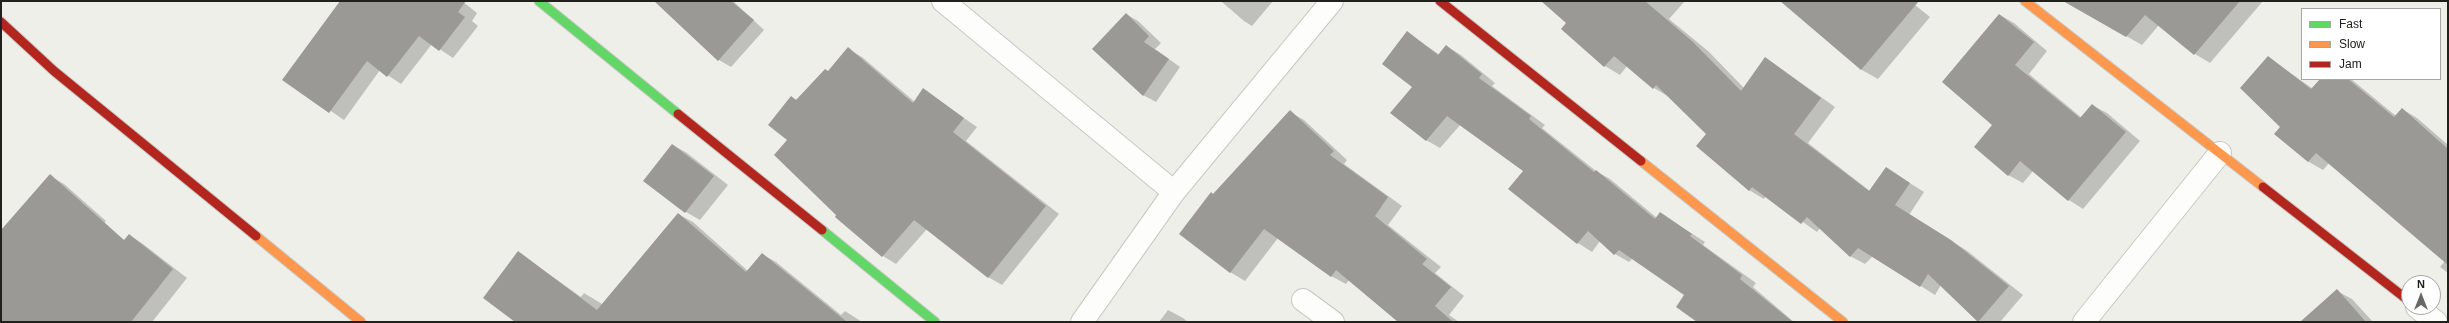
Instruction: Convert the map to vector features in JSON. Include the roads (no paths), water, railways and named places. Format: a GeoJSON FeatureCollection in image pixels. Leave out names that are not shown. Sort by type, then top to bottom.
{"type":"FeatureCollection","features":[{"type":"Feature","properties":{"kind":"street"},"geometry":{"type":"LineString","coordinates":[[539,1],[935,322]]}},
{"type":"Feature","properties":{"kind":"street"},"geometry":{"type":"LineString","coordinates":[[943,1],[1174,192]]}},
{"type":"Feature","properties":{"kind":"street"},"geometry":{"type":"LineString","coordinates":[[1082,322],[1174,192],[1332,1]]}},
{"type":"Feature","properties":{"kind":"street"},"geometry":{"type":"LineString","coordinates":[[1440,1],[1842,322]]}},
{"type":"Feature","properties":{"kind":"street"},"geometry":{"type":"LineString","coordinates":[[2025,1],[2401,295]]}},
{"type":"Feature","properties":{"kind":"street"},"geometry":{"type":"LineString","coordinates":[[1,22],[54,71],[361,322]]}},
{"type":"Feature","properties":{"kind":"street"},"geometry":{"type":"LineString","coordinates":[[2084,322],[2220,153]]}},
{"type":"Feature","properties":{"kind":"street"},"geometry":{"type":"LineString","coordinates":[[1303,300],[1333,322]]}},
{"type":"Feature","properties":{"kind":"street"},"geometry":{"type":"LineString","coordinates":[[2427,315],[2436,322]]}}]}
